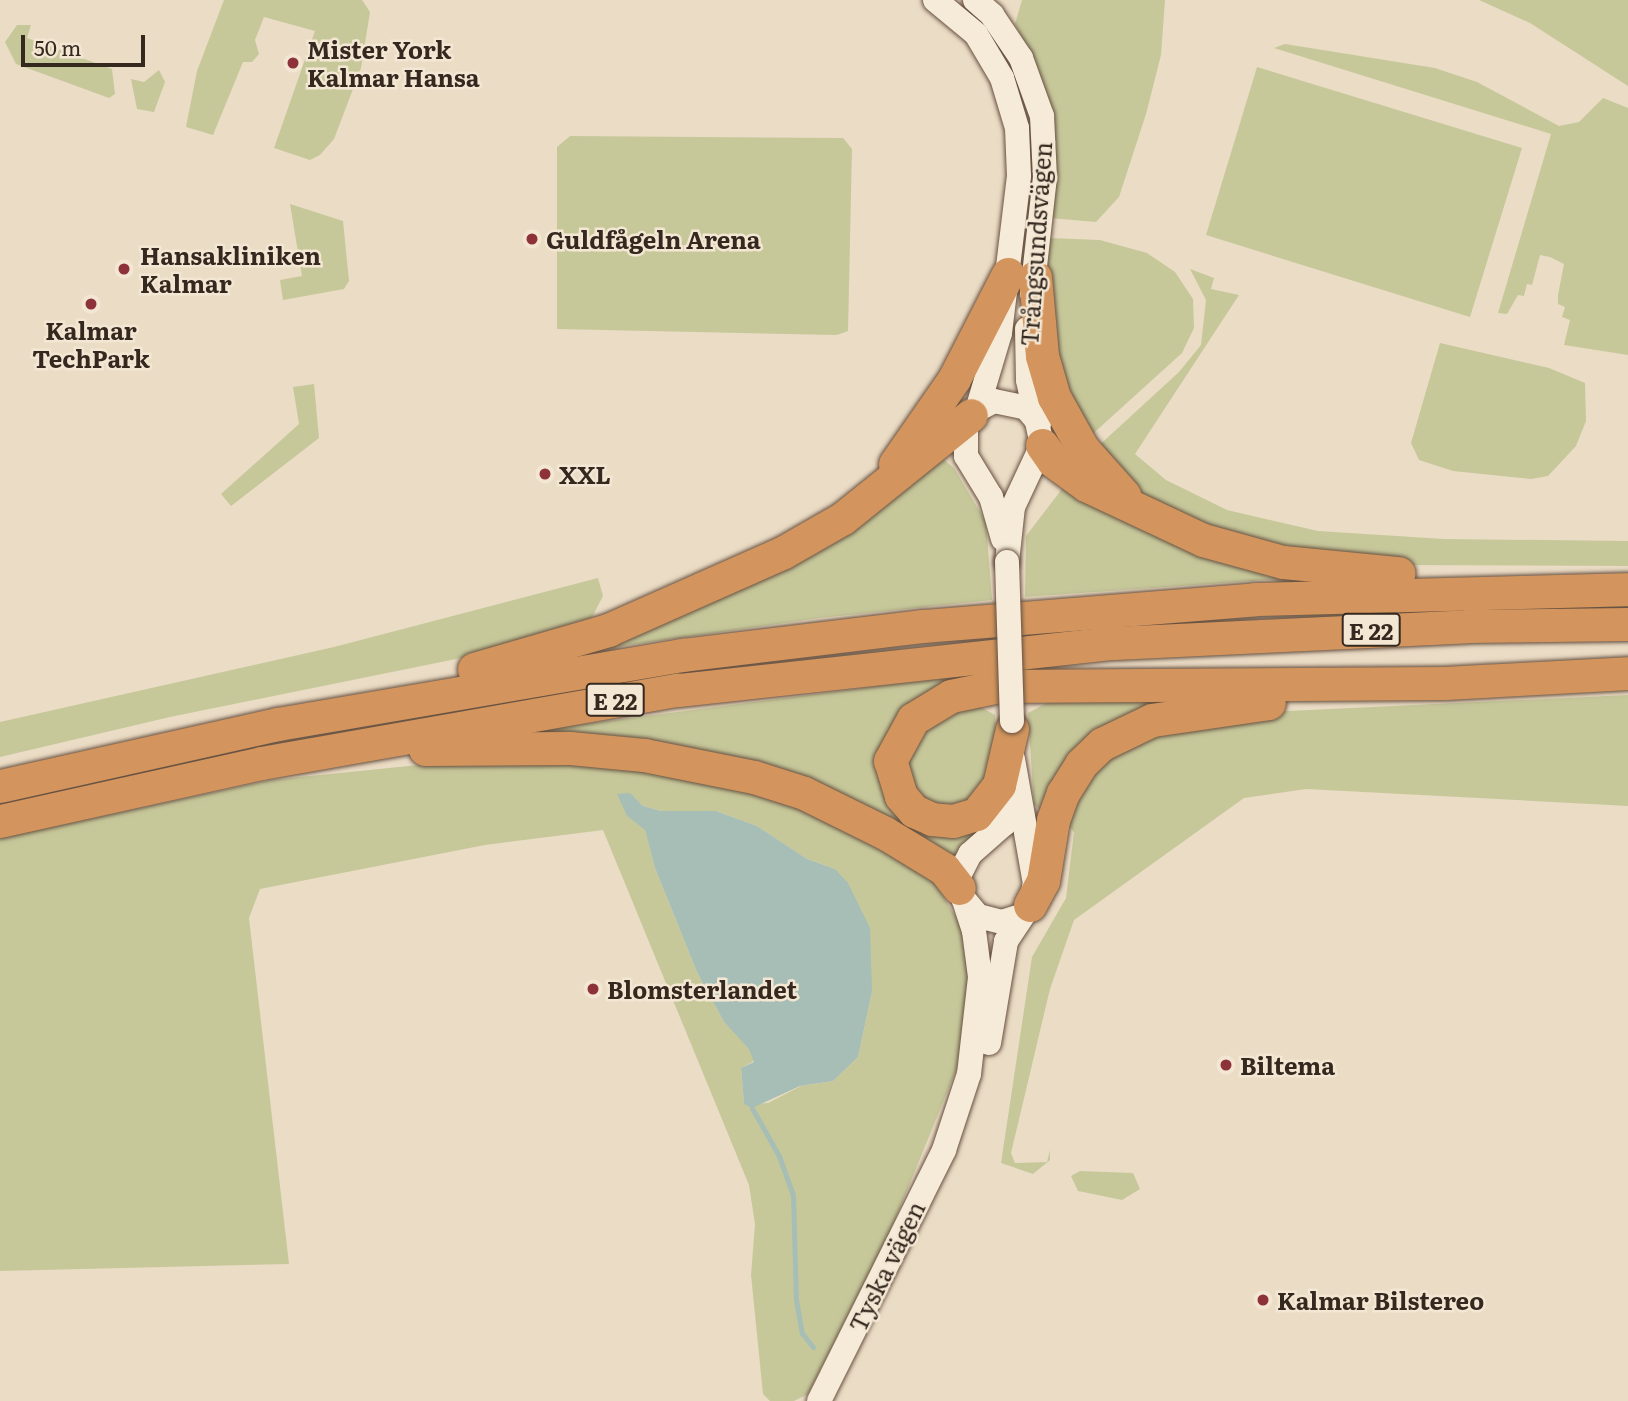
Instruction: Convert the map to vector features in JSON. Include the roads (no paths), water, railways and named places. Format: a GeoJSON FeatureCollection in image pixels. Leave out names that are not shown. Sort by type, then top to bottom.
{"type":"FeatureCollection","features":[{"type":"Feature","properties":{"kind":"highway"},"geometry":{"type":"LineString","coordinates":[[867,500],[954,379],[1021,276]]}},
{"type":"Feature","properties":{"kind":"highway"},"geometry":{"type":"LineString","coordinates":[[1021,276],[1054,397],[1083,449],[1141,512]]}},
{"type":"Feature","properties":{"kind":"highway"},"geometry":{"type":"LineString","coordinates":[[278,724],[608,630],[782,553],[867,500],[974,412]]}},
{"type":"Feature","properties":{"kind":"highway"},"geometry":{"type":"LineString","coordinates":[[1041,434],[1066,471],[1141,512],[1203,540],[1283,562],[1564,589]]}},
{"type":"Feature","properties":{"kind":"highway","name":"E 22"},"geometry":{"type":"LineString","coordinates":[[0,786],[278,724],[683,655],[923,626],[1255,599],[1628,589]]}},
{"type":"Feature","properties":{"kind":"highway","name":"E 22"},"geometry":{"type":"LineString","coordinates":[[0,821],[262,763],[678,690],[971,656],[1256,634],[1628,624]]}},
{"type":"Feature","properties":{"kind":"highway"},"geometry":{"type":"LineString","coordinates":[[1012,736],[999,785],[976,814],[953,821],[932,819],[914,811],[901,796],[890,761],[900,738],[913,719],[932,704],[971,691],[999,686],[1445,683],[1628,673]]}},
{"type":"Feature","properties":{"kind":"highway"},"geometry":{"type":"LineString","coordinates":[[1026,911],[1043,881],[1054,820],[1063,793],[1081,764],[1119,733],[1188,712],[1445,683]]}},
{"type":"Feature","properties":{"kind":"highway"},"geometry":{"type":"LineString","coordinates":[[262,763],[519,746],[620,752],[701,764],[804,793],[848,813],[922,854],[951,876],[961,893]]}},
{"type":"Feature","properties":{"kind":"main road","name":"Trångsundsvägen"},"geometry":{"type":"LineString","coordinates":[[935,0],[976,34],[1012,102],[1019,176],[1026,361],[1041,434],[1016,496],[1006,555],[1012,736],[1004,824],[964,862],[961,893]]}},
{"type":"Feature","properties":{"kind":"main road","name":"Trångsundsvägen"},"geometry":{"type":"LineString","coordinates":[[975,0],[992,15],[1021,58],[1042,116],[1045,177],[1021,276],[997,351],[963,435],[966,457],[991,497],[1006,555]]}},
{"type":"Feature","properties":{"kind":"main road"},"geometry":{"type":"LineString","coordinates":[[974,412],[1006,401],[1026,408],[1041,434]]}},
{"type":"Feature","properties":{"kind":"main road","name":"Trångsundsvägen"},"geometry":{"type":"LineString","coordinates":[[1012,736],[1035,875],[1026,911]]}},
{"type":"Feature","properties":{"kind":"main road"},"geometry":{"type":"LineString","coordinates":[[961,893],[978,916],[988,920],[1002,922],[1026,911]]}},
{"type":"Feature","properties":{"kind":"main road","name":"Tyska vägen"},"geometry":{"type":"LineString","coordinates":[[952,1130],[970,1074],[980,993],[977,942],[961,893]]}},
{"type":"Feature","properties":{"kind":"main road","name":"Tyska vägen"},"geometry":{"type":"LineString","coordinates":[[819,1401],[987,1053],[1006,942],[1026,911]]}},
{"type":"Feature","properties":{"kind":"waterway"},"geometry":{"type":"LineString","coordinates":[[752,1108],[779,1156],[793,1195],[796,1300],[802,1333],[813,1347]]}},
{"type":"Feature","properties":{"kind":"place","name":"Mister York Kalmar Hansa"},"geometry":{"type":"Point","coordinates":[293,63]}},
{"type":"Feature","properties":{"kind":"place","name":"Guldfågeln Arena"},"geometry":{"type":"Point","coordinates":[532,239]}},
{"type":"Feature","properties":{"kind":"place","name":"Hansakliniken Kalmar"},"geometry":{"type":"Point","coordinates":[124,269]}},
{"type":"Feature","properties":{"kind":"place","name":"Kalmar TechPark"},"geometry":{"type":"Point","coordinates":[91,304]}},
{"type":"Feature","properties":{"kind":"place","name":"XXL"},"geometry":{"type":"Point","coordinates":[545,474]}},
{"type":"Feature","properties":{"kind":"place","name":"Blomsterlandet"},"geometry":{"type":"Point","coordinates":[593,989]}},
{"type":"Feature","properties":{"kind":"place","name":"Biltema"},"geometry":{"type":"Point","coordinates":[1226,1065]}},
{"type":"Feature","properties":{"kind":"place","name":"Kalmar Bilstereo"},"geometry":{"type":"Point","coordinates":[1263,1300]}}]}
